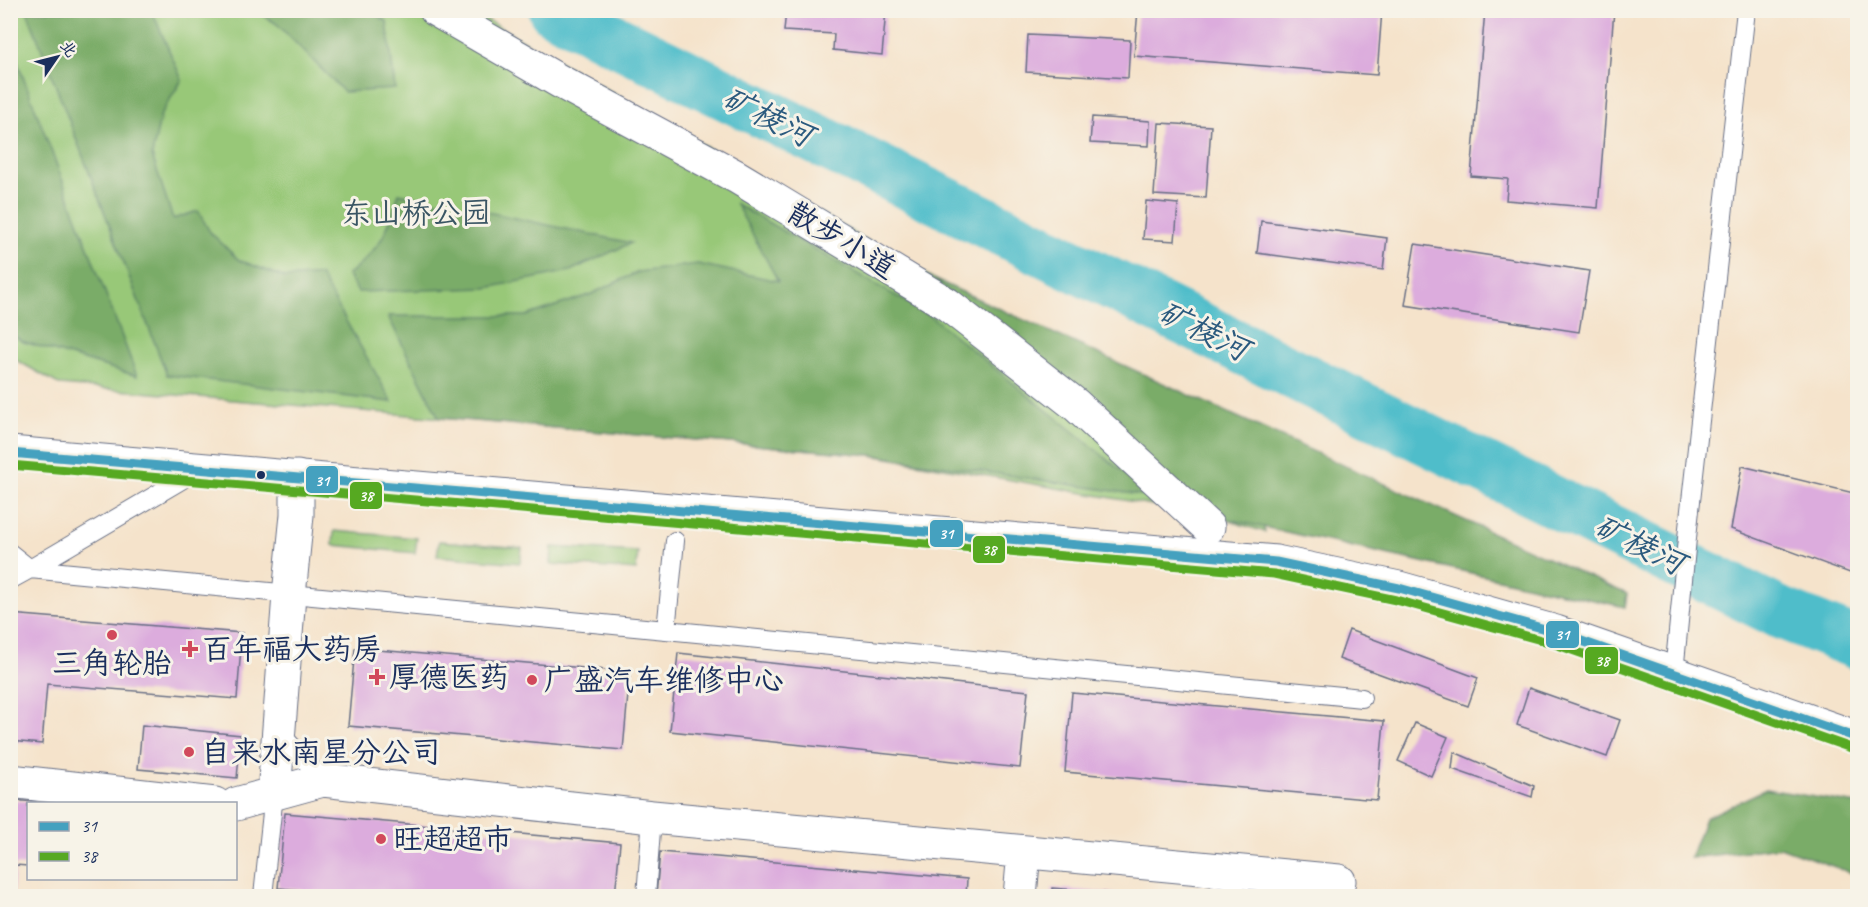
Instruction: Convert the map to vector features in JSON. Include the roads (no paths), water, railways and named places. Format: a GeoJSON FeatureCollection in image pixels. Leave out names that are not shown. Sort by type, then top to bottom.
{"type":"FeatureCollection","features":[{"type":"Feature","properties":{"kind":"street","name":"散步小道"},"geometry":{"type":"LineString","coordinates":[[436,10],[559,81],[738,177],[947,304],[1076,405],[1208,527]]}},
{"type":"Feature","properties":{"kind":"street"},"geometry":{"type":"LineString","coordinates":[[10,453],[1276,561],[1399,588],[1556,632],[1857,738]]}},
{"type":"Feature","properties":{"kind":"street"},"geometry":{"type":"LineString","coordinates":[[274,794],[288,595],[297,515],[297,477]]}},
{"type":"Feature","properties":{"kind":"street"},"geometry":{"type":"LineString","coordinates":[[237,804],[323,780],[652,817],[1339,881]]}},
{"type":"Feature","properties":{"kind":"street"},"geometry":{"type":"LineString","coordinates":[[10,781],[197,802]]}},
{"type":"Feature","properties":{"kind":"street"},"geometry":{"type":"LineString","coordinates":[[1020,897],[1024,852]]}},
{"type":"Feature","properties":{"kind":"lane"},"geometry":{"type":"LineString","coordinates":[[1674,673],[1746,10]]}},
{"type":"Feature","properties":{"kind":"lane"},"geometry":{"type":"LineString","coordinates":[[10,580],[199,469]]}},
{"type":"Feature","properties":{"kind":"lane"},"geometry":{"type":"LineString","coordinates":[[666,630],[675,541]]}},
{"type":"Feature","properties":{"kind":"lane"},"geometry":{"type":"LineString","coordinates":[[10,553],[30,569],[1362,698]]}},
{"type":"Feature","properties":{"kind":"lane"},"geometry":{"type":"LineString","coordinates":[[278,731],[323,780]]}},
{"type":"Feature","properties":{"kind":"lane"},"geometry":{"type":"LineString","coordinates":[[263,897],[274,794]]}},
{"type":"Feature","properties":{"kind":"lane"},"geometry":{"type":"LineString","coordinates":[[646,897],[652,817]]}},
{"type":"Feature","properties":{"kind":"waterway","name":"矿棱河"},"geometry":{"type":"LineString","coordinates":[[554,10],[1778,612],[1858,644]]}},
{"type":"Feature","properties":{"kind":"place","name":"三角轮胎"},"geometry":{"type":"Point","coordinates":[112,635]}},
{"type":"Feature","properties":{"kind":"place","name":"百年福大药房"},"geometry":{"type":"Point","coordinates":[190,649]}},
{"type":"Feature","properties":{"kind":"place","name":"厚德医药"},"geometry":{"type":"Point","coordinates":[377,677]}},
{"type":"Feature","properties":{"kind":"place","name":"广盛汽车维修中心"},"geometry":{"type":"Point","coordinates":[532,680]}},
{"type":"Feature","properties":{"kind":"place","name":"自来水南星分公司"},"geometry":{"type":"Point","coordinates":[189,752]}},
{"type":"Feature","properties":{"kind":"place","name":"旺超超市"},"geometry":{"type":"Point","coordinates":[381,839]}},
{"type":"Feature","properties":{"kind":"park label","name":"东山桥公园"},"geometry":{"type":"Point","coordinates":[416,213]}}]}
